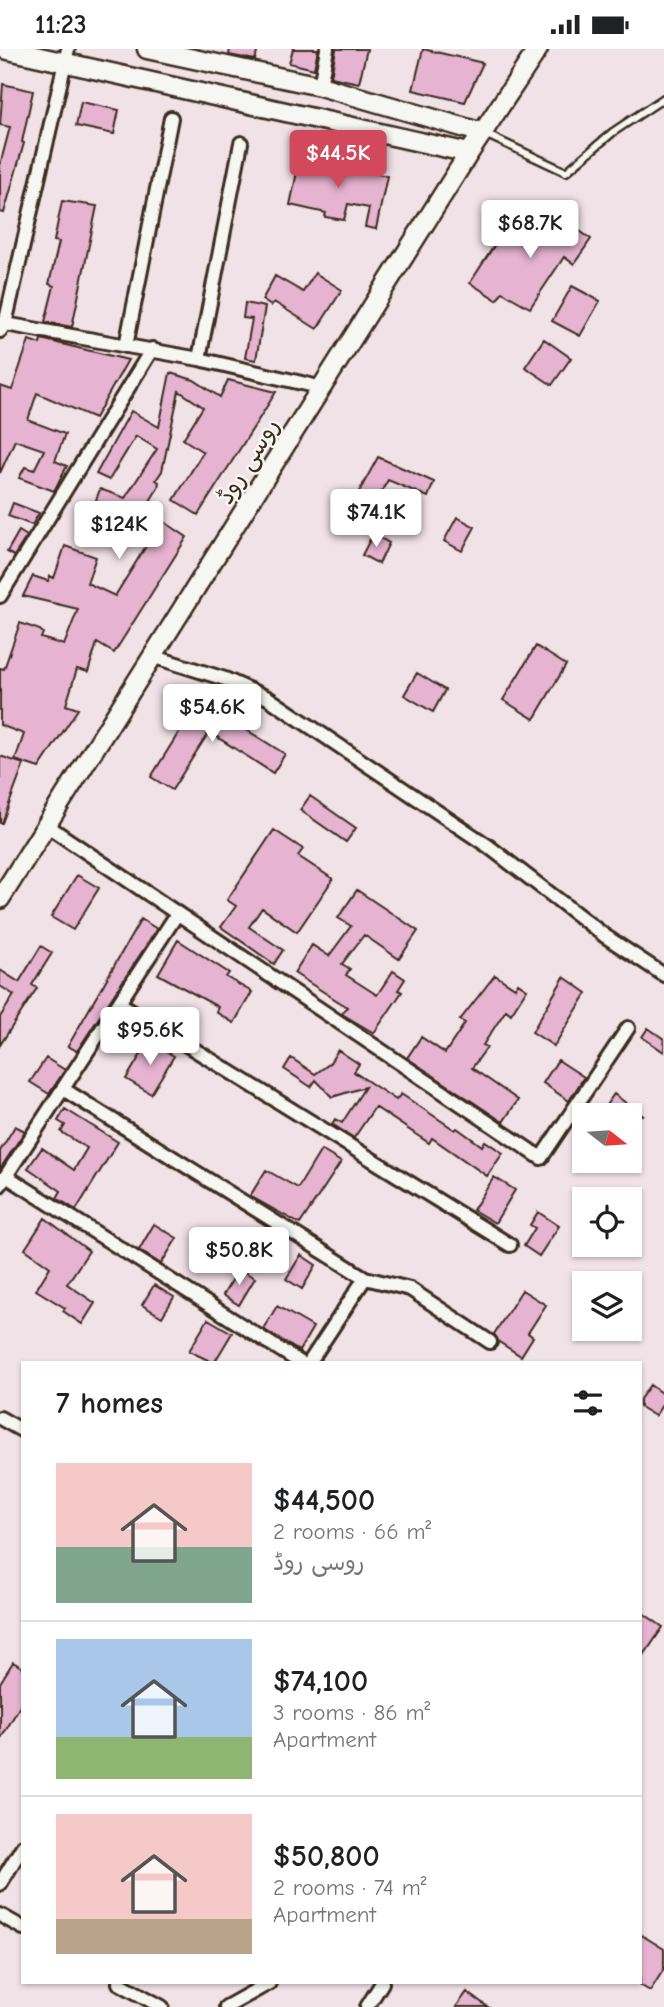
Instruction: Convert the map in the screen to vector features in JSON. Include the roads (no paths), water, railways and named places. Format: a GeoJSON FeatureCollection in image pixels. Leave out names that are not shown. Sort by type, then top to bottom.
{"type":"FeatureCollection","features":[{"type":"Feature","properties":{"kind":"main road"},"geometry":{"type":"LineString","coordinates":[[4,49],[67,55],[469,153]]}},
{"type":"Feature","properties":{"kind":"main road"},"geometry":{"type":"LineString","coordinates":[[147,49],[195,53],[483,133]]}},
{"type":"Feature","properties":{"kind":"main road","name":"روسی روڈ"},"geometry":{"type":"LineString","coordinates":[[3,889],[155,657],[469,153],[538,49]]}},
{"type":"Feature","properties":{"kind":"street"},"geometry":{"type":"LineString","coordinates":[[320,86],[327,49]]}},
{"type":"Feature","properties":{"kind":"street"},"geometry":{"type":"LineString","coordinates":[[67,55],[2,326],[152,349],[323,388]]}},
{"type":"Feature","properties":{"kind":"street"},"geometry":{"type":"LineString","coordinates":[[126,346],[171,118]]}},
{"type":"Feature","properties":{"kind":"street"},"geometry":{"type":"LineString","coordinates":[[198,359],[241,143]]}},
{"type":"Feature","properties":{"kind":"street"},"geometry":{"type":"LineString","coordinates":[[0,596],[152,349]]}},
{"type":"Feature","properties":{"kind":"street"},"geometry":{"type":"LineString","coordinates":[[155,657],[225,679],[268,698],[488,846],[605,936],[664,975]]}},
{"type":"Feature","properties":{"kind":"street"},"geometry":{"type":"LineString","coordinates":[[47,825],[541,1158],[628,1028]]}},
{"type":"Feature","properties":{"kind":"street"},"geometry":{"type":"LineString","coordinates":[[177,914],[3,1181],[299,1361]]}},
{"type":"Feature","properties":{"kind":"street"},"geometry":{"type":"LineString","coordinates":[[119,1003],[510,1245]]}},
{"type":"Feature","properties":{"kind":"street"},"geometry":{"type":"LineString","coordinates":[[63,1089],[365,1279],[410,1289],[490,1342]]}},
{"type":"Feature","properties":{"kind":"street"},"geometry":{"type":"LineString","coordinates":[[310,1361],[365,1279]]}},
{"type":"Feature","properties":{"kind":"street"},"geometry":{"type":"LineString","coordinates":[[0,1418],[21,1430]]}},
{"type":"Feature","properties":{"kind":"street"},"geometry":{"type":"LineString","coordinates":[[0,1884],[21,1849]]}},
{"type":"Feature","properties":{"kind":"street"},"geometry":{"type":"LineString","coordinates":[[0,1915],[21,1927]]}},
{"type":"Feature","properties":{"kind":"street"},"geometry":{"type":"LineString","coordinates":[[122,1984],[162,2007]]}},
{"type":"Feature","properties":{"kind":"street"},"geometry":{"type":"LineString","coordinates":[[226,2007],[267,1984]]}},
{"type":"Feature","properties":{"kind":"street"},"geometry":{"type":"LineString","coordinates":[[367,2007],[381,1984]]}},
{"type":"Feature","properties":{"kind":"lane"},"geometry":{"type":"LineString","coordinates":[[483,133],[566,172],[613,132],[664,98]]}}]}
